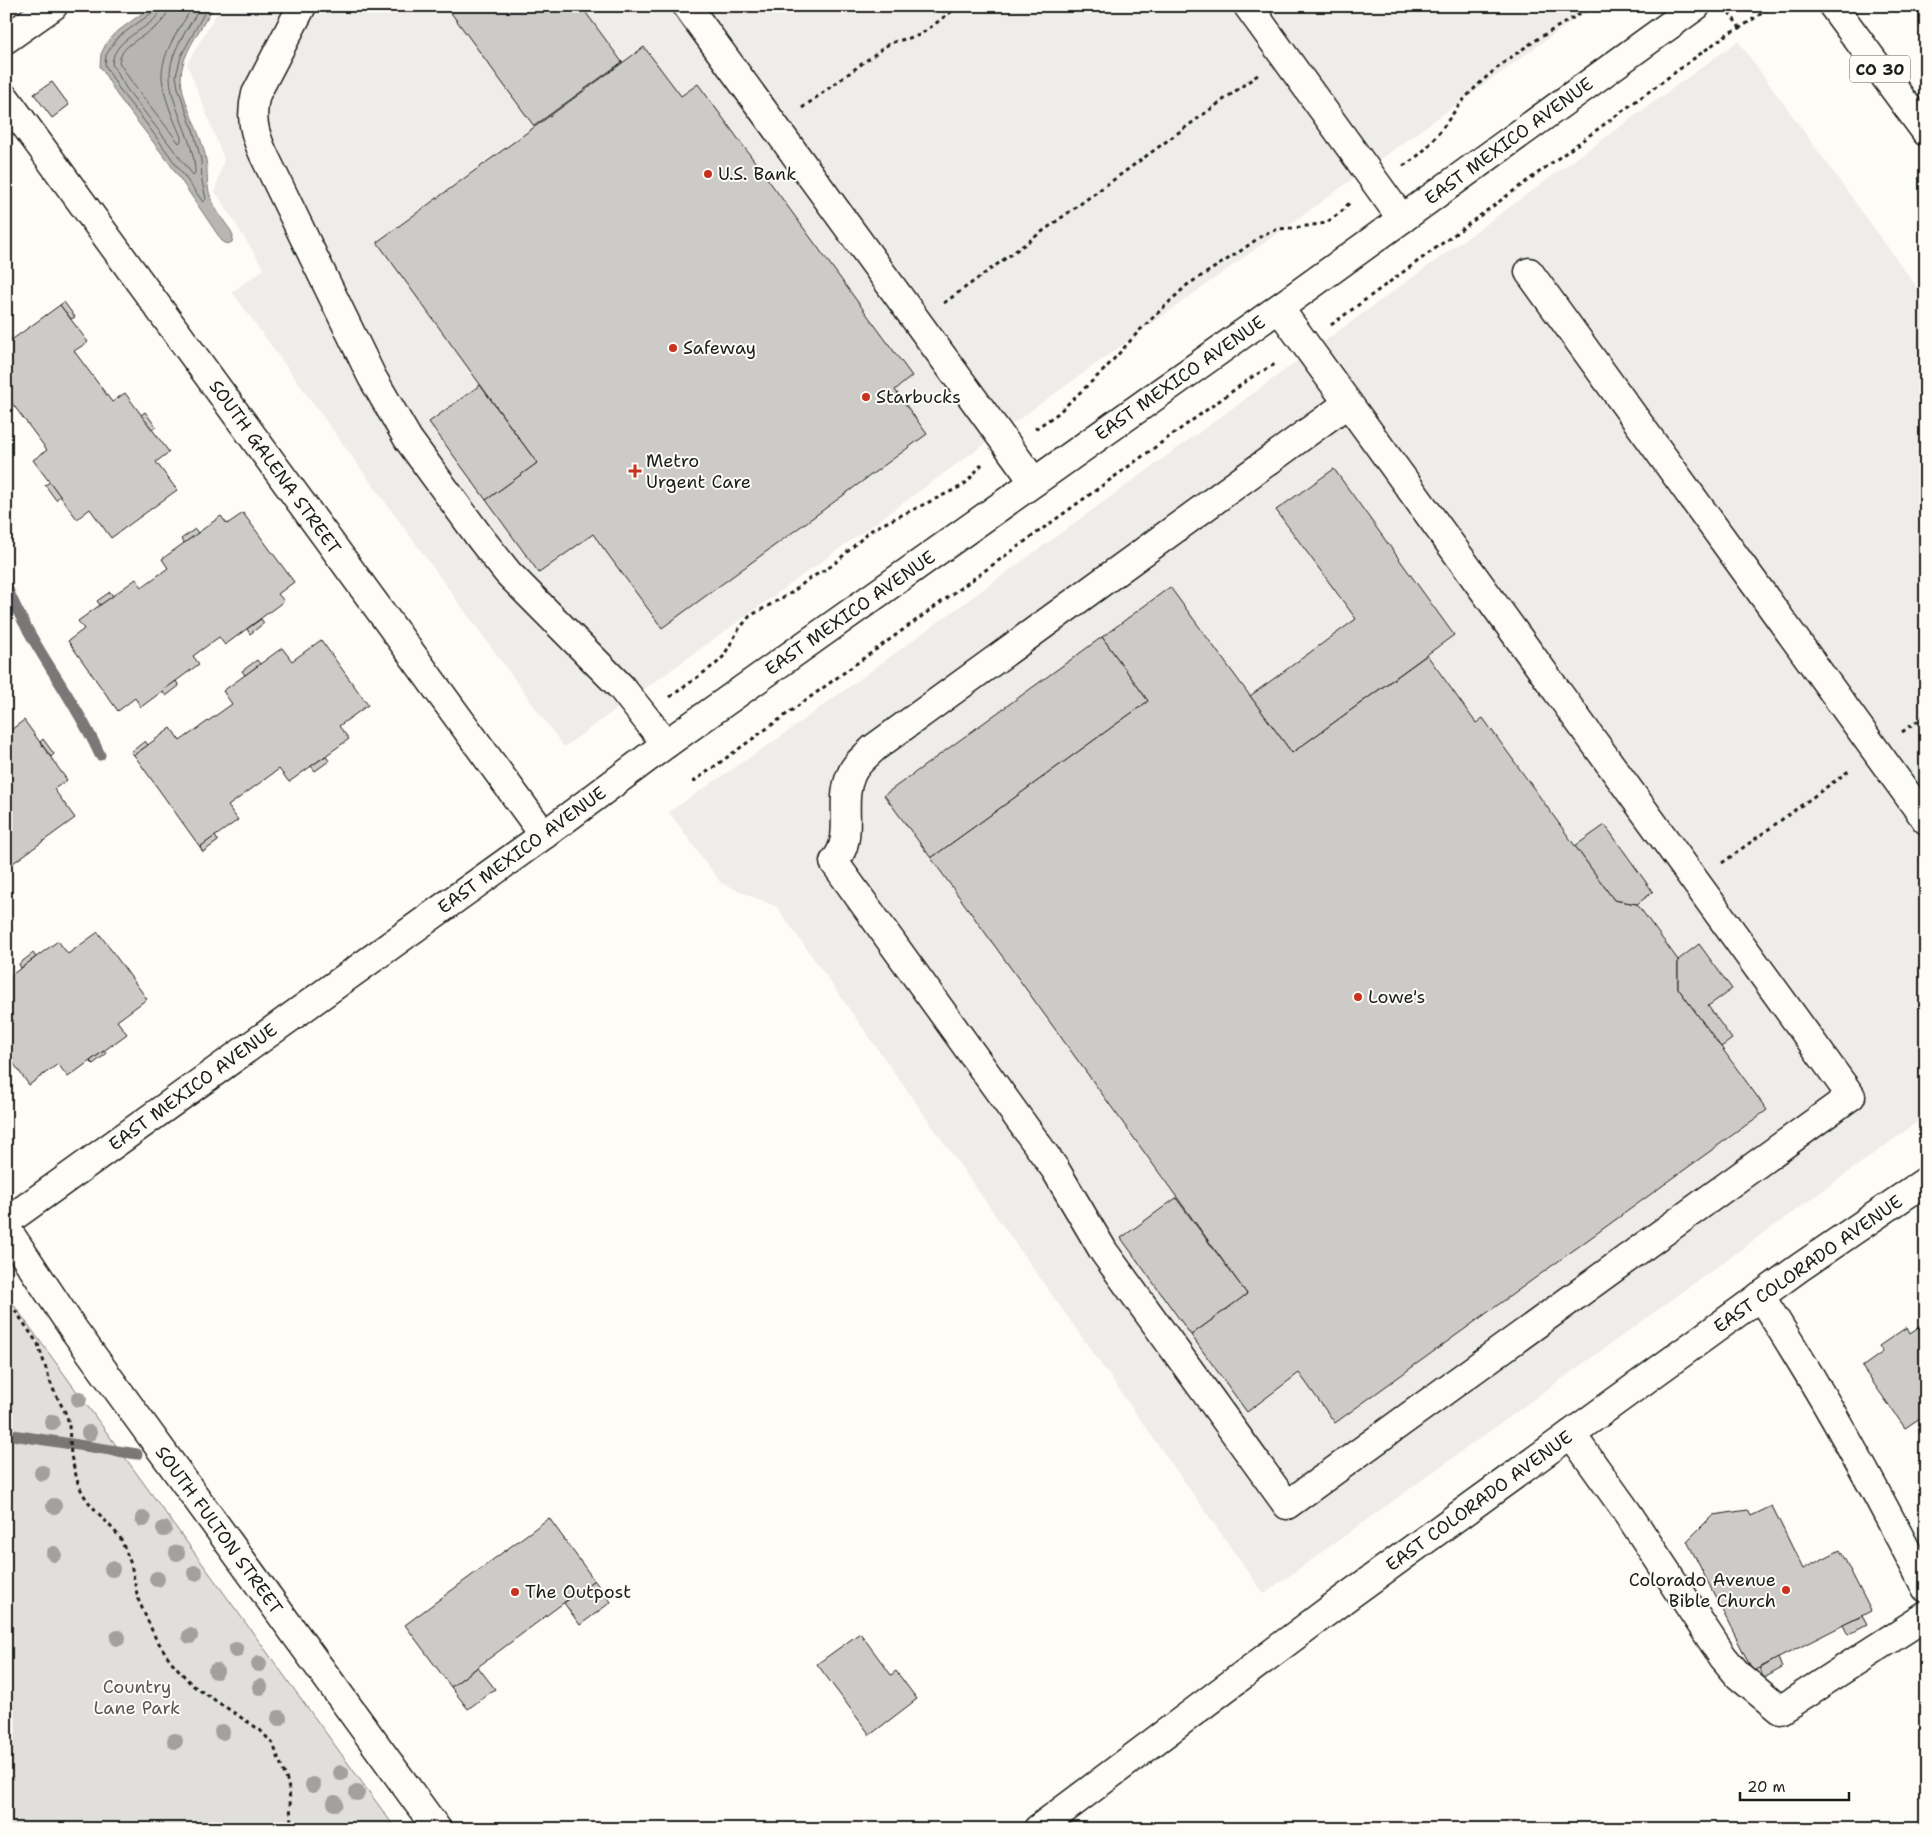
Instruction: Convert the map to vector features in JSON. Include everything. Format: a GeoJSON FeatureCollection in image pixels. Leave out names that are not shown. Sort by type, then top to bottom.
{"type":"FeatureCollection","features":[{"type":"Feature","properties":{"kind":"street"},"geometry":{"type":"LineString","coordinates":[[6,39],[53,6]]}},
{"type":"Feature","properties":{"kind":"street"},"geometry":{"type":"LineString","coordinates":[[302,6],[262,81],[254,99],[252,118],[263,154],[372,377],[408,439],[508,573],[608,673],[666,744]]}},
{"type":"Feature","properties":{"kind":"street"},"geometry":{"type":"LineString","coordinates":[[687,6],[1034,482]]}},
{"type":"Feature","properties":{"kind":"street"},"geometry":{"type":"LineString","coordinates":[[1248,6],[1402,219]]}},
{"type":"Feature","properties":{"kind":"street","name":"EAST MEXICO AVENUE"},"geometry":{"type":"LineString","coordinates":[[6,1222],[544,835],[666,744],[1279,308],[1696,6]]}},
{"type":"Feature","properties":{"kind":"street","name":"CO 30"},"geometry":{"type":"LineString","coordinates":[[1834,6],[1926,132]]}},
{"type":"Feature","properties":{"kind":"street","name":"SOUTH GALENA STREET"},"geometry":{"type":"LineString","coordinates":[[6,99],[544,835]]}},
{"type":"Feature","properties":{"kind":"street"},"geometry":{"type":"LineString","coordinates":[[1529,272],[1926,820]]}},
{"type":"Feature","properties":{"kind":"street"},"geometry":{"type":"LineString","coordinates":[[1279,308],[1305,345],[1348,403],[1851,1096],[1287,1505],[1104,1252],[1055,1168],[834,862],[840,856],[844,845],[845,804],[851,774],[874,748],[1348,403]]}},
{"type":"Feature","properties":{"kind":"street","name":"EAST COLORADO AVENUE"},"geometry":{"type":"LineString","coordinates":[[1038,1829],[1344,1599],[1760,1296],[1926,1181]]}},
{"type":"Feature","properties":{"kind":"street","name":"SOUTH FULTON STREET"},"geometry":{"type":"LineString","coordinates":[[6,1228],[28,1264],[74,1330],[437,1829]]}},
{"type":"Feature","properties":{"kind":"street"},"geometry":{"type":"LineString","coordinates":[[1760,1296],[1792,1346],[1853,1451],[1887,1511],[1926,1588]]}},
{"type":"Feature","properties":{"kind":"street"},"geometry":{"type":"LineString","coordinates":[[1571,1434],[1627,1512],[1724,1658],[1739,1676],[1780,1710],[1926,1616]]}},
{"type":"Feature","properties":{"kind":"path"},"geometry":{"type":"LineString","coordinates":[[786,143],[804,106],[890,43],[920,35],[959,6]]}},
{"type":"Feature","properties":{"kind":"path"},"geometry":{"type":"LineString","coordinates":[[644,715],[717,664],[738,629],[750,616],[833,566],[870,531],[960,487],[967,482],[981,464],[1057,414],[1104,370],[1140,330],[1187,285],[1271,230],[1315,225],[1333,219],[1354,198],[1411,161],[1430,145],[1457,108],[1494,71],[1566,22],[1594,6]]}},
{"type":"Feature","properties":{"kind":"path"},"geometry":{"type":"LineString","coordinates":[[1724,6],[1740,28]]}},
{"type":"Feature","properties":{"kind":"path"},"geometry":{"type":"LineString","coordinates":[[693,782],[1252,378],[1305,345],[1657,84],[1730,32],[1740,28],[1772,6]]}},
{"type":"Feature","properties":{"kind":"path"},"geometry":{"type":"LineString","coordinates":[[918,323],[1284,56]]}},
{"type":"Feature","properties":{"kind":"path"},"geometry":{"type":"LineString","coordinates":[[1696,882],[1926,715]]}},
{"type":"Feature","properties":{"kind":"path"},"geometry":{"type":"LineString","coordinates":[[6,1297],[38,1344],[52,1387],[67,1416],[72,1462],[78,1483],[90,1504],[120,1537],[131,1564],[138,1599],[155,1636],[170,1660],[192,1684],[204,1694],[260,1730],[273,1744],[288,1783],[291,1829]]}},
{"type":"Feature","properties":{"kind":"shaded area"},"geometry":{"type":"Polygon","coordinates":[[[221,6],[1593,6],[564,747],[232,292],[264,269],[215,191],[224,159],[187,64],[221,6]]]}},
{"type":"Feature","properties":{"kind":"shaded area"},"geometry":{"type":"Polygon","coordinates":[[[1738,41],[1926,300],[1926,1116],[1264,1594],[777,907],[721,883],[669,812],[780,737],[1738,41]]]}},
{"type":"Feature","properties":{"kind":"green space","name":"Country Lane Park"},"geometry":{"type":"Polygon","coordinates":[[[6,1297],[13,1304],[396,1829],[6,1829],[6,1297]]]}},
{"type":"Feature","properties":{"kind":"water"},"geometry":{"type":"Polygon","coordinates":[[[152,6],[214,6],[187,52],[181,79],[186,102],[204,149],[209,193],[215,207],[233,236],[232,242],[227,244],[222,241],[170,164],[117,95],[100,66],[101,54],[114,34],[152,6]]]}},
{"type":"Feature","properties":{"kind":"building"},"geometry":{"type":"Polygon","coordinates":[[[446,6],[581,6],[622,62],[534,126],[446,6]]]}},
{"type":"Feature","properties":{"kind":"building","name":"Safeway"},"geometry":{"type":"Polygon","coordinates":[[[644,47],[681,96],[698,84],[912,376],[895,390],[927,434],[662,628],[593,534],[539,573],[486,500],[537,463],[377,242],[644,47]]]}},
{"type":"Feature","properties":{"kind":"building"},"geometry":{"type":"Polygon","coordinates":[[[52,82],[69,105],[52,118],[34,94],[52,82]]]}},
{"type":"Feature","properties":{"kind":"building"},"geometry":{"type":"Polygon","coordinates":[[[64,302],[75,317],[71,319],[60,305],[64,302]]]}},
{"type":"Feature","properties":{"kind":"building"},"geometry":{"type":"Polygon","coordinates":[[[60,305],[88,342],[74,351],[112,402],[125,393],[169,452],[156,462],[177,490],[111,538],[90,509],[77,519],[33,460],[47,450],[9,399],[6,401],[6,344],[60,305]]]}},
{"type":"Feature","properties":{"kind":"building"},"geometry":{"type":"Polygon","coordinates":[[[480,385],[537,463],[486,500],[429,422],[480,385]]]}},
{"type":"Feature","properties":{"kind":"building"},"geometry":{"type":"Polygon","coordinates":[[[145,412],[156,427],[152,429],[141,415],[145,412]]]}},
{"type":"Feature","properties":{"kind":"building"},"geometry":{"type":"Polygon","coordinates":[[[1334,469],[1454,635],[1292,753],[1250,696],[1356,619],[1276,510],[1334,469]]]}},
{"type":"Feature","properties":{"kind":"building"},"geometry":{"type":"Polygon","coordinates":[[[50,482],[60,496],[56,500],[45,485],[50,482]]]}},
{"type":"Feature","properties":{"kind":"building"},"geometry":{"type":"Polygon","coordinates":[[[243,513],[294,582],[278,594],[284,601],[225,645],[219,637],[193,656],[199,664],[141,707],[135,698],[118,711],[68,641],[84,629],[78,621],[136,579],[142,587],[168,568],[162,559],[221,516],[227,524],[243,513]]]}},
{"type":"Feature","properties":{"kind":"building"},"geometry":{"type":"Polygon","coordinates":[[[195,529],[198,533],[184,543],[181,539],[195,529]]]}},
{"type":"Feature","properties":{"kind":"building","name":"Lowe's"},"geometry":{"type":"Polygon","coordinates":[[[1170,587],[1292,753],[1427,655],[1476,723],[1483,718],[1614,900],[1637,904],[1678,960],[1678,988],[1767,1110],[1335,1423],[1299,1373],[1247,1412],[1191,1335],[1247,1294],[931,858],[1148,701],[1102,637],[1170,587]]]}},
{"type":"Feature","properties":{"kind":"building"},"geometry":{"type":"Polygon","coordinates":[[[110,592],[113,596],[100,605],[97,601],[110,592]]]}},
{"type":"Feature","properties":{"kind":"building"},"geometry":{"type":"Polygon","coordinates":[[[261,619],[264,623],[250,634],[247,629],[261,619]]]}},
{"type":"Feature","properties":{"kind":"building"},"geometry":{"type":"Polygon","coordinates":[[[1102,637],[1148,701],[931,858],[884,795],[1102,637]]]}},
{"type":"Feature","properties":{"kind":"building"},"geometry":{"type":"Polygon","coordinates":[[[321,640],[368,705],[339,726],[349,739],[289,782],[279,769],[228,806],[238,820],[200,847],[134,755],[171,728],[180,741],[232,704],[223,691],[282,648],[292,661],[321,640]]]}},
{"type":"Feature","properties":{"kind":"building"},"geometry":{"type":"Polygon","coordinates":[[[257,660],[260,664],[245,675],[242,671],[257,660]]]}},
{"type":"Feature","properties":{"kind":"building"},"geometry":{"type":"Polygon","coordinates":[[[176,681],[179,686],[166,696],[162,691],[176,681]]]}},
{"type":"Feature","properties":{"kind":"building"},"geometry":{"type":"Polygon","coordinates":[[[24,720],[67,780],[54,789],[75,818],[9,866],[6,863],[6,724],[11,730],[24,720]]]}},
{"type":"Feature","properties":{"kind":"building"},"geometry":{"type":"Polygon","coordinates":[[[43,739],[54,754],[51,757],[40,742],[43,739]]]}},
{"type":"Feature","properties":{"kind":"building"},"geometry":{"type":"Polygon","coordinates":[[[145,741],[148,745],[134,755],[131,752],[145,741]]]}},
{"type":"Feature","properties":{"kind":"building"},"geometry":{"type":"Polygon","coordinates":[[[326,756],[329,761],[315,771],[311,766],[326,756]]]}},
{"type":"Feature","properties":{"kind":"building"},"geometry":{"type":"Polygon","coordinates":[[[1605,825],[1653,892],[1637,904],[1614,900],[1575,846],[1605,825]]]}},
{"type":"Feature","properties":{"kind":"building"},"geometry":{"type":"Polygon","coordinates":[[[215,836],[218,841],[203,852],[200,847],[215,836]]]}},
{"type":"Feature","properties":{"kind":"building"},"geometry":{"type":"Polygon","coordinates":[[[98,932],[147,999],[117,1021],[127,1034],[68,1077],[58,1064],[29,1085],[6,1053],[6,999],[9,997],[6,993],[6,979],[58,941],[68,954],[98,932]]]}},
{"type":"Feature","properties":{"kind":"building"},"geometry":{"type":"Polygon","coordinates":[[[1699,944],[1732,989],[1708,1006],[1732,1039],[1721,1047],[1678,988],[1678,960],[1699,944]]]}},
{"type":"Feature","properties":{"kind":"building"},"geometry":{"type":"Polygon","coordinates":[[[33,953],[36,957],[21,968],[19,964],[33,953]]]}},
{"type":"Feature","properties":{"kind":"building"},"geometry":{"type":"Polygon","coordinates":[[[104,1051],[106,1054],[93,1064],[90,1061],[104,1051]]]}},
{"type":"Feature","properties":{"kind":"building"},"geometry":{"type":"Polygon","coordinates":[[[1176,1198],[1247,1294],[1191,1335],[1121,1238],[1176,1198]]]}},
{"type":"Feature","properties":{"kind":"building"},"geometry":{"type":"Polygon","coordinates":[[[1926,1322],[1926,1414],[1905,1428],[1862,1367],[1883,1352],[1879,1346],[1907,1327],[1910,1333],[1926,1322]]]}},
{"type":"Feature","properties":{"kind":"building","name":"Colorado Avenue Bible Church"},"geometry":{"type":"Polygon","coordinates":[[[1772,1506],[1803,1569],[1840,1550],[1871,1611],[1753,1671],[1687,1541],[1713,1515],[1748,1510],[1751,1516],[1772,1506]]]}},
{"type":"Feature","properties":{"kind":"building","name":"The Outpost"},"geometry":{"type":"Polygon","coordinates":[[[549,1518],[594,1580],[451,1687],[405,1625],[549,1518]]]}},
{"type":"Feature","properties":{"kind":"building"},"geometry":{"type":"Polygon","coordinates":[[[594,1580],[611,1602],[580,1625],[564,1603],[594,1580]]]}},
{"type":"Feature","properties":{"kind":"building"},"geometry":{"type":"Polygon","coordinates":[[[1862,1616],[1867,1625],[1848,1635],[1843,1625],[1862,1616]]]}},
{"type":"Feature","properties":{"kind":"building"},"geometry":{"type":"Polygon","coordinates":[[[860,1633],[891,1675],[896,1671],[917,1699],[870,1735],[817,1664],[860,1633]]]}},
{"type":"Feature","properties":{"kind":"building"},"geometry":{"type":"Polygon","coordinates":[[[1778,1658],[1782,1668],[1764,1678],[1759,1669],[1778,1658]]]}},
{"type":"Feature","properties":{"kind":"building"},"geometry":{"type":"Polygon","coordinates":[[[478,1667],[495,1689],[468,1709],[451,1687],[478,1667]]]}},
{"type":"Feature","properties":{"kind":"waterway"},"geometry":{"type":"LineString","coordinates":[[6,585],[27,629],[77,712],[100,755]]}},
{"type":"Feature","properties":{"kind":"waterway"},"geometry":{"type":"LineString","coordinates":[[6,1434],[137,1454]]}},
{"type":"Feature","properties":{"kind":"place","name":"U.S. Bank"},"geometry":{"type":"Point","coordinates":[708,174]}},
{"type":"Feature","properties":{"kind":"place","name":"Safeway"},"geometry":{"type":"Point","coordinates":[673,348]}},
{"type":"Feature","properties":{"kind":"place","name":"Starbucks"},"geometry":{"type":"Point","coordinates":[866,397]}},
{"type":"Feature","properties":{"kind":"place","name":"Metro Urgent Care"},"geometry":{"type":"Point","coordinates":[635,471]}},
{"type":"Feature","properties":{"kind":"place","name":"Lowe's"},"geometry":{"type":"Point","coordinates":[1358,997]}},
{"type":"Feature","properties":{"kind":"place","name":"Colorado Avenue Bible Church"},"geometry":{"type":"Point","coordinates":[1786,1590]}},
{"type":"Feature","properties":{"kind":"place","name":"The Outpost"},"geometry":{"type":"Point","coordinates":[515,1592]}}]}
